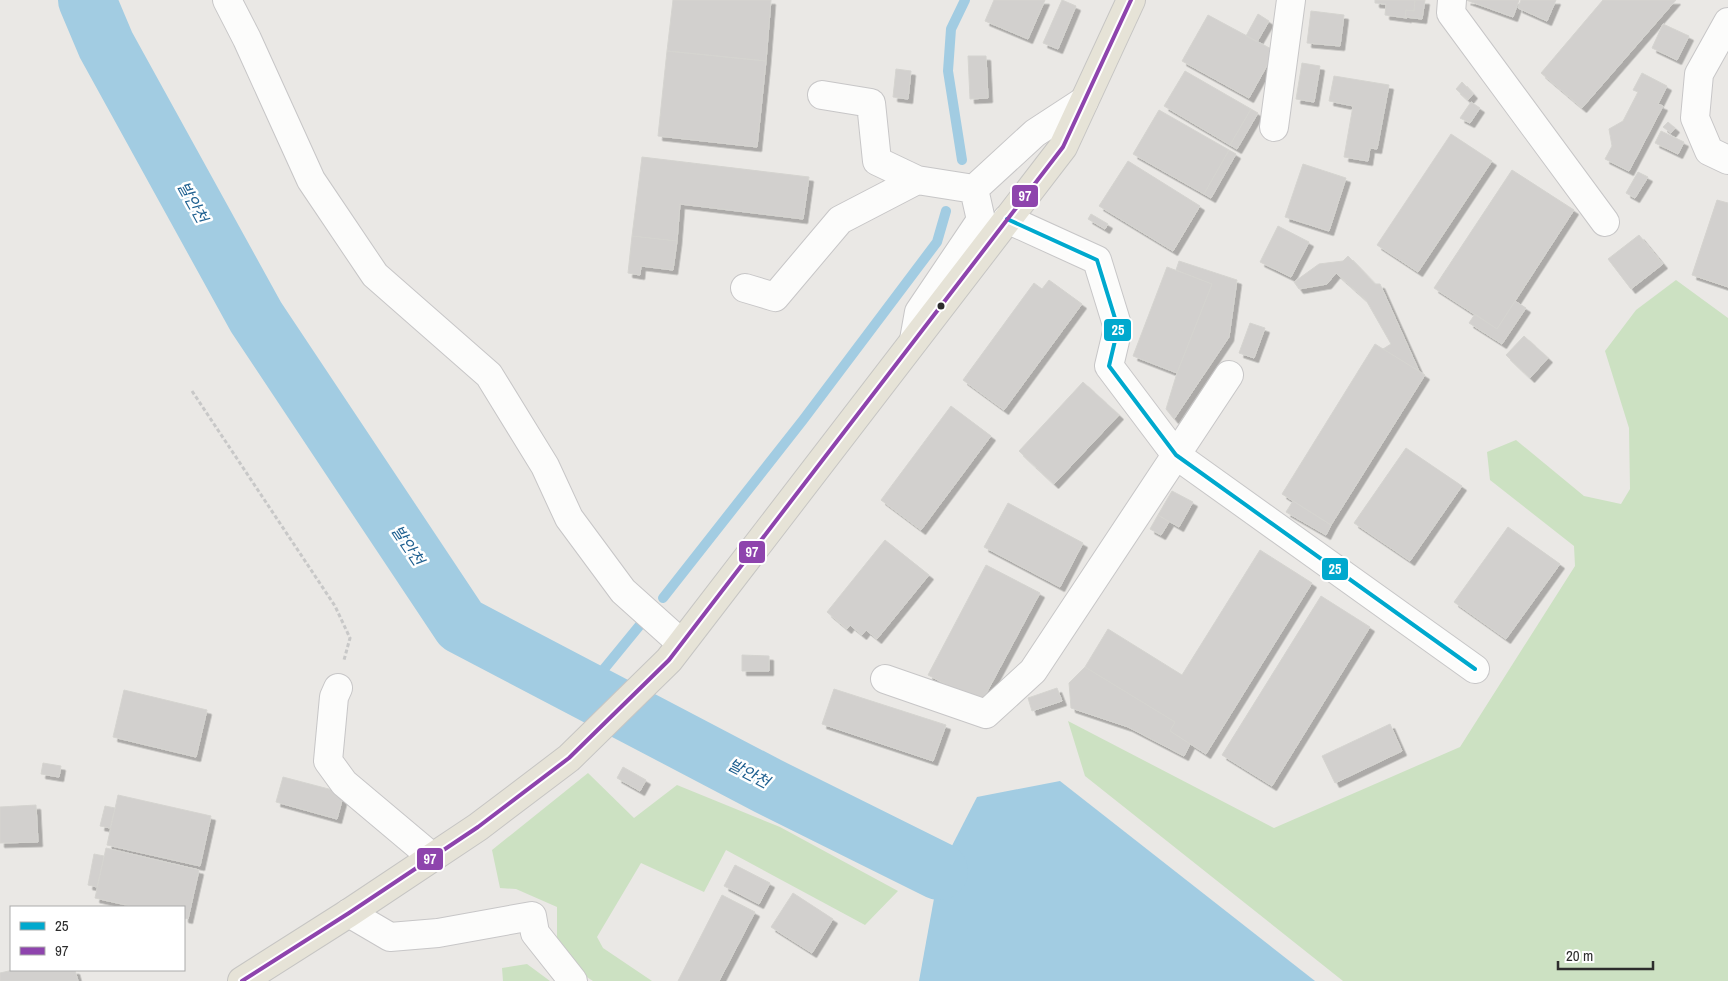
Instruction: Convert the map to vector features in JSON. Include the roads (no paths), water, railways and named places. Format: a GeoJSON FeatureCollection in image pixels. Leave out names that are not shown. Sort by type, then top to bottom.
{"type":"FeatureCollection","features":[{"type":"Feature","properties":{"kind":"main road"},"geometry":{"type":"LineString","coordinates":[[242,981],[349,913],[478,826],[569,758],[675,652],[1063,147],[1131,0]]}},
{"type":"Feature","properties":{"kind":"street"},"geometry":{"type":"LineString","coordinates":[[227,0],[247,39],[311,180],[375,275],[489,375],[544,466],[569,518],[623,591],[675,652]]}},
{"type":"Feature","properties":{"kind":"street"},"geometry":{"type":"LineString","coordinates":[[1274,127],[1291,0]]}},
{"type":"Feature","properties":{"kind":"street"},"geometry":{"type":"LineString","coordinates":[[1452,0],[1451,13],[1604,222]]}},
{"type":"Feature","properties":{"kind":"street"},"geometry":{"type":"LineString","coordinates":[[1728,22],[1699,74],[1695,118],[1709,151],[1728,160]]}},
{"type":"Feature","properties":{"kind":"street"},"geometry":{"type":"LineString","coordinates":[[822,95],[871,103],[877,161],[916,180],[974,189]]}},
{"type":"Feature","properties":{"kind":"street"},"geometry":{"type":"LineString","coordinates":[[974,189],[1035,134],[1084,100]]}},
{"type":"Feature","properties":{"kind":"street"},"geometry":{"type":"LineString","coordinates":[[745,288],[775,297],[840,220],[916,180]]}},
{"type":"Feature","properties":{"kind":"street"},"geometry":{"type":"LineString","coordinates":[[914,340],[919,312],[981,220],[974,189]]}},
{"type":"Feature","properties":{"kind":"street"},"geometry":{"type":"LineString","coordinates":[[1007,220],[1097,260],[1118,328],[1110,366],[1176,455],[1475,669]]}},
{"type":"Feature","properties":{"kind":"street"},"geometry":{"type":"LineString","coordinates":[[885,679],[986,714],[1033,671],[1229,375]]}},
{"type":"Feature","properties":{"kind":"street"},"geometry":{"type":"LineString","coordinates":[[338,688],[334,697],[328,761],[344,783],[432,857]]}},
{"type":"Feature","properties":{"kind":"street"},"geometry":{"type":"LineString","coordinates":[[349,913],[390,937],[438,934],[532,916],[535,933],[572,981]]}},
{"type":"Feature","properties":{"kind":"water"},"geometry":{"type":"Polygon","coordinates":[[[1060,781],[1315,981],[919,981],[939,871],[977,797],[1060,781]]]}},
{"type":"Feature","properties":{"kind":"waterway","name":"발안천"},"geometry":{"type":"LineString","coordinates":[[87,0],[106,45],[256,317],[461,625],[768,786],[939,871]]}},
{"type":"Feature","properties":{"kind":"waterway"},"geometry":{"type":"LineString","coordinates":[[962,160],[948,71],[951,29],[965,0]]}},
{"type":"Feature","properties":{"kind":"waterway"},"geometry":{"type":"LineString","coordinates":[[663,598],[803,420],[937,242],[946,211]]}},
{"type":"Feature","properties":{"kind":"waterway"},"geometry":{"type":"LineString","coordinates":[[586,691],[640,625]]}}]}
